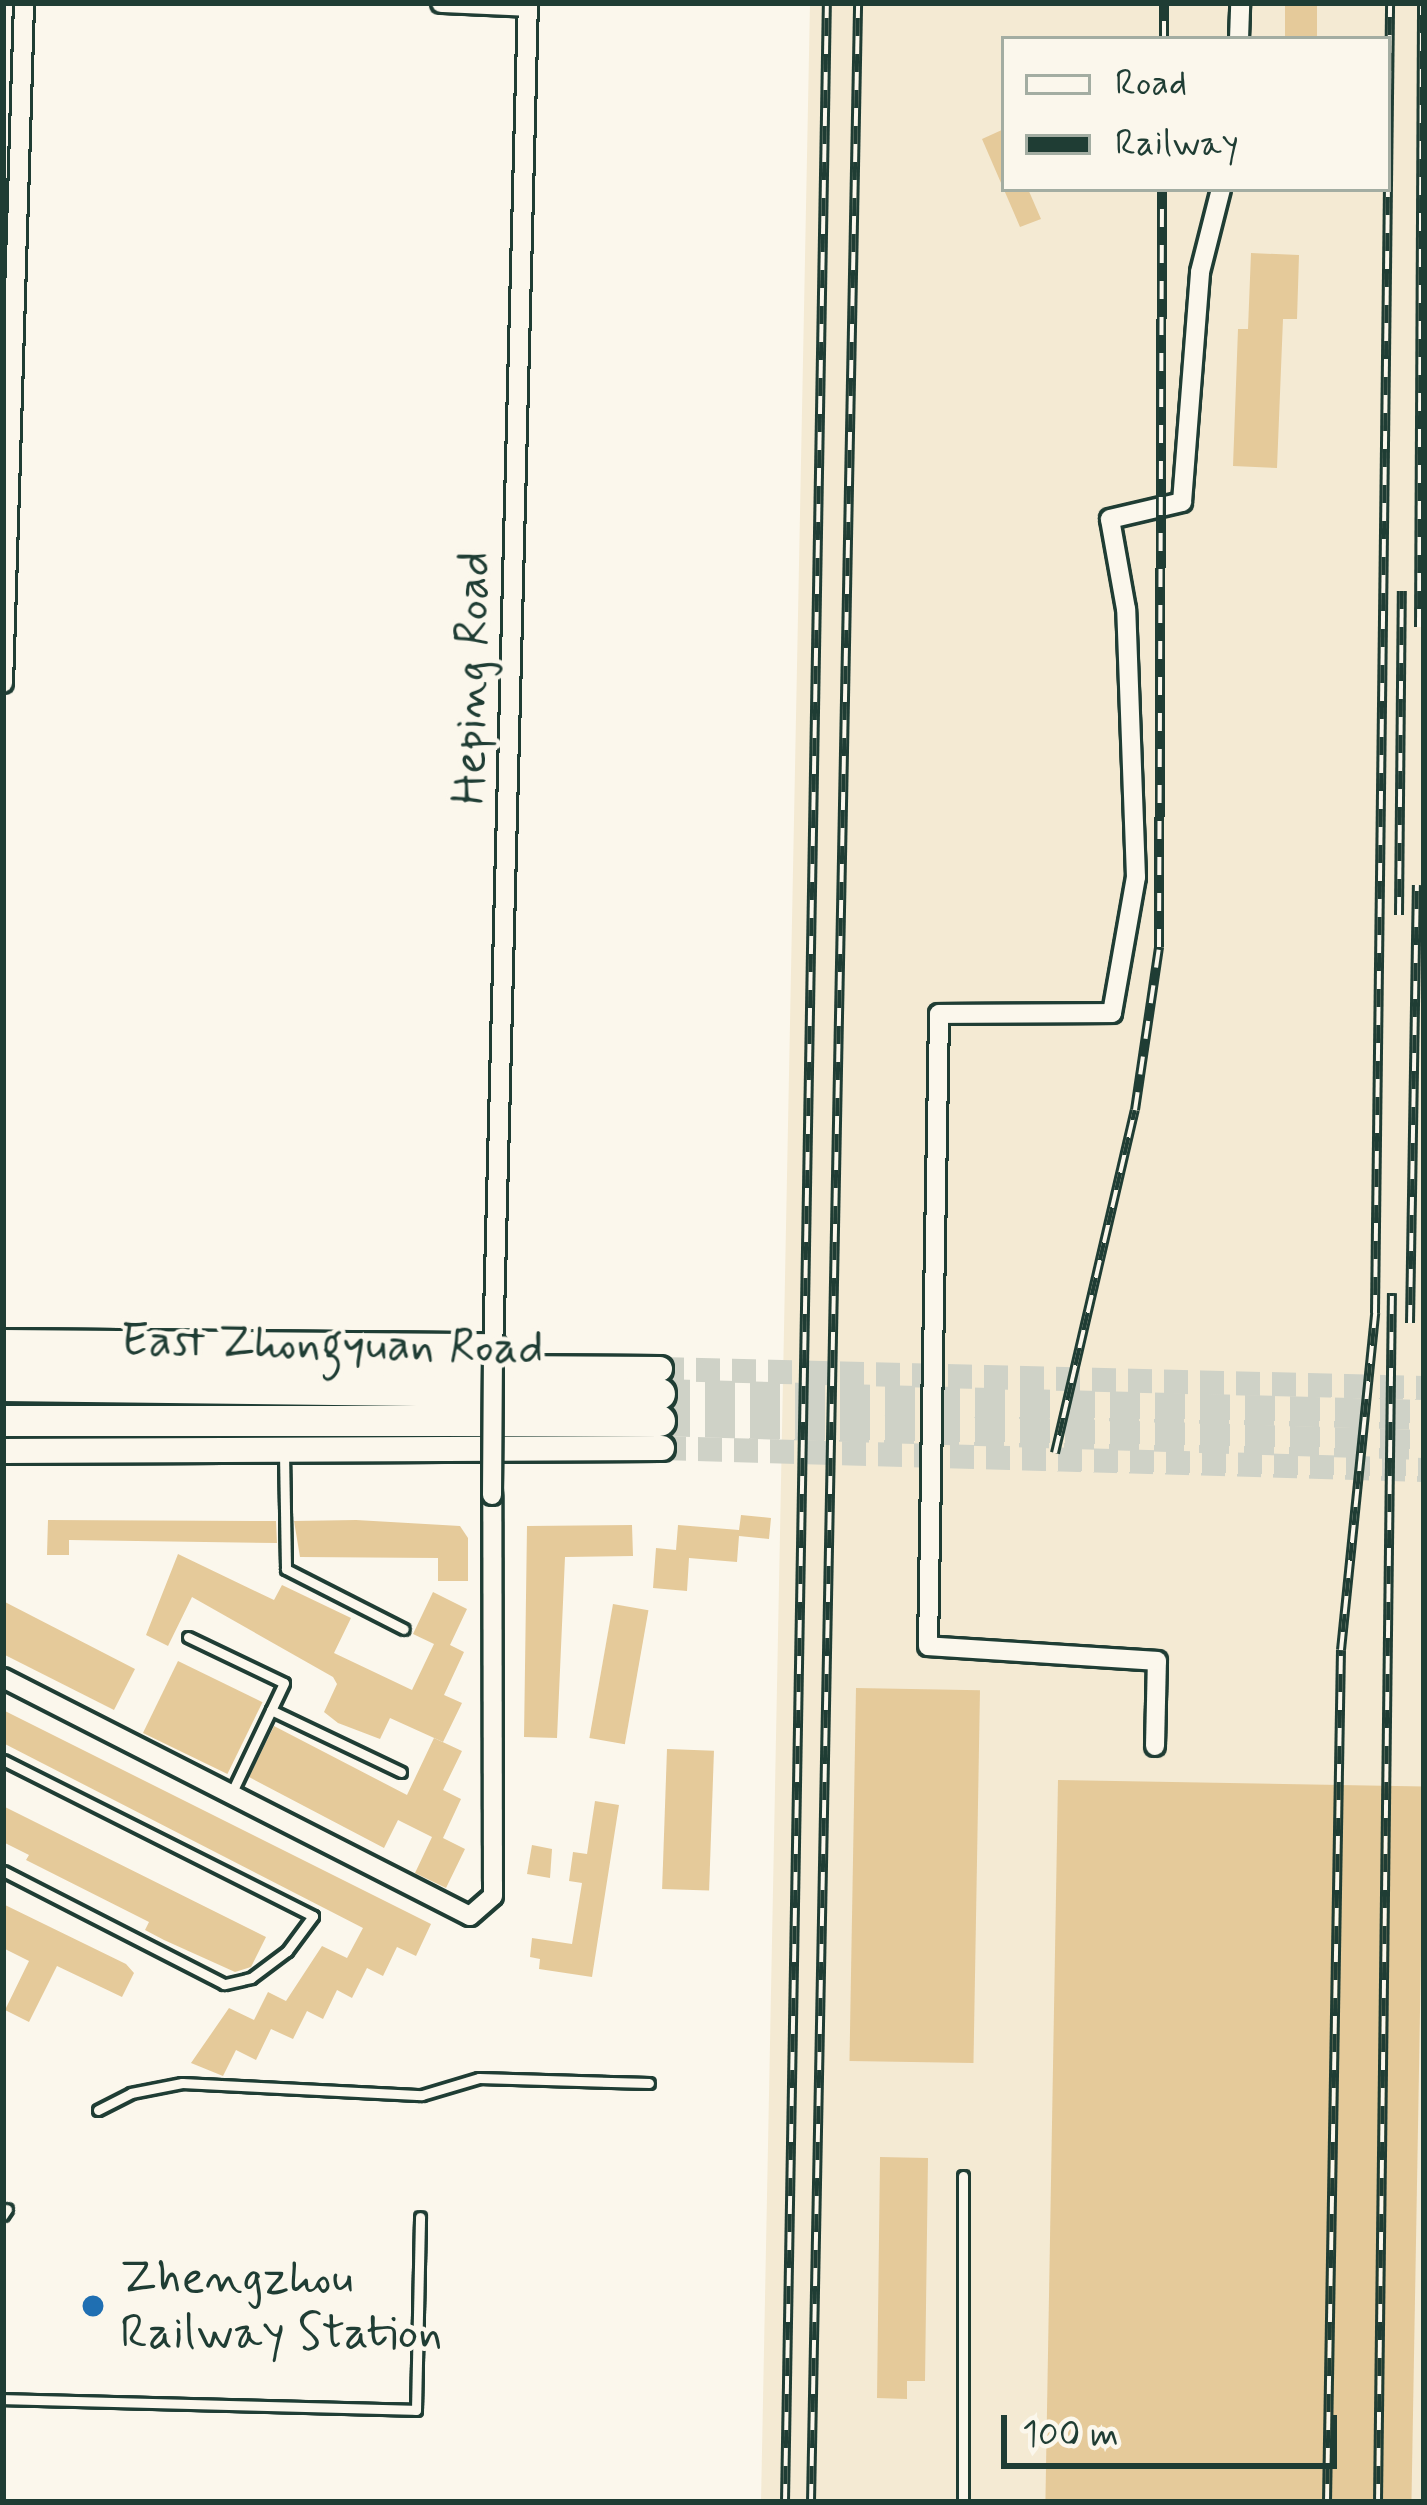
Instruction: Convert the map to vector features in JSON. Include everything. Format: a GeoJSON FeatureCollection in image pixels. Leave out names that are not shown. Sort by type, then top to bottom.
{"type":"FeatureCollection","features":[{"type":"Feature","properties":{"kind":"main road","name":"East Zhongyuan Road"},"geometry":{"type":"LineString","coordinates":[[3,1386],[661,1408]]}},
{"type":"Feature","properties":{"kind":"main road","name":"East Zhongyuan Road"},"geometry":{"type":"LineString","coordinates":[[3,1421],[661,1408]]}},
{"type":"Feature","properties":{"kind":"street"},"geometry":{"type":"LineString","coordinates":[[3,683],[24,3]]}},
{"type":"Feature","properties":{"kind":"street"},"geometry":{"type":"LineString","coordinates":[[441,3],[528,5]]}},
{"type":"Feature","properties":{"kind":"street"},"geometry":{"type":"LineString","coordinates":[[1239,36],[1240,3]]}},
{"type":"Feature","properties":{"kind":"street","name":"Heping Road"},"geometry":{"type":"LineString","coordinates":[[231,1794],[470,1916],[485,1910],[494,1896],[494,1350],[528,5]]}},
{"type":"Feature","properties":{"kind":"street"},"geometry":{"type":"LineString","coordinates":[[1155,1746],[1157,1661],[928,1646],[939,1014],[1112,1013],[1136,877],[1126,609],[1110,519],[1182,502],[1200,272],[1220,192]]}},
{"type":"Feature","properties":{"kind":"street"},"geometry":{"type":"LineString","coordinates":[[3,1342],[494,1350]]}},
{"type":"Feature","properties":{"kind":"street"},"geometry":{"type":"LineString","coordinates":[[3,1365],[661,1408]]}},
{"type":"Feature","properties":{"kind":"street"},"geometry":{"type":"LineString","coordinates":[[3,1450],[284,1448],[661,1408]]}},
{"type":"Feature","properties":{"kind":"street"},"geometry":{"type":"LineString","coordinates":[[3,1678],[231,1794]]}},
{"type":"Feature","properties":{"kind":"lane"},"geometry":{"type":"LineString","coordinates":[[284,1448],[286,1569],[404,1629]]}},
{"type":"Feature","properties":{"kind":"lane"},"geometry":{"type":"LineString","coordinates":[[188,1637],[284,1683],[231,1794]]}},
{"type":"Feature","properties":{"kind":"lane"},"geometry":{"type":"LineString","coordinates":[[271,1710],[401,1772]]}},
{"type":"Feature","properties":{"kind":"lane"},"geometry":{"type":"LineString","coordinates":[[3,1760],[313,1916],[287,1951],[251,1978],[224,1984],[3,1871]]}},
{"type":"Feature","properties":{"kind":"lane"},"geometry":{"type":"LineString","coordinates":[[98,2110],[131,2092],[182,2083],[422,2100],[479,2078],[649,2084]]}},
{"type":"Feature","properties":{"kind":"lane"},"geometry":{"type":"LineString","coordinates":[[963,2176],[963,2502]]}},
{"type":"Feature","properties":{"kind":"lane"},"geometry":{"type":"LineString","coordinates":[[3,2399],[416,2410],[420,2217]]}},
{"type":"Feature","properties":{"kind":"shaded area"},"geometry":{"type":"Polygon","coordinates":[[[810,3],[1424,3],[1424,2502],[761,2502],[810,3]]]}},
{"type":"Feature","properties":{"kind":"building"},"geometry":{"type":"Polygon","coordinates":[[[1285,3],[1317,3],[1317,36],[1285,36],[1285,3]]]}},
{"type":"Feature","properties":{"kind":"building"},"geometry":{"type":"Polygon","coordinates":[[[1001,130],[1001,183],[982,139],[1001,130]]]}},
{"type":"Feature","properties":{"kind":"building"},"geometry":{"type":"Polygon","coordinates":[[[1005,192],[1029,192],[1041,219],[1020,227],[1005,192]]]}},
{"type":"Feature","properties":{"kind":"building"},"geometry":{"type":"Polygon","coordinates":[[[1251,253],[1299,255],[1297,319],[1283,319],[1277,468],[1233,466],[1238,329],[1248,329],[1251,253]]]}},
{"type":"Feature","properties":{"kind":"building"},"geometry":{"type":"Polygon","coordinates":[[[741,1515],[771,1518],[769,1539],[739,1536],[737,1562],[689,1558],[687,1591],[653,1588],[656,1548],[676,1550],[678,1525],[739,1530],[741,1515]]]}},
{"type":"Feature","properties":{"kind":"building"},"geometry":{"type":"Polygon","coordinates":[[[48,1520],[276,1521],[277,1543],[69,1540],[69,1555],[47,1555],[48,1520]]]}},
{"type":"Feature","properties":{"kind":"building"},"geometry":{"type":"Polygon","coordinates":[[[294,1521],[460,1526],[468,1538],[468,1581],[438,1581],[438,1558],[300,1557],[294,1521]]]}},
{"type":"Feature","properties":{"kind":"building"},"geometry":{"type":"Polygon","coordinates":[[[632,1525],[633,1556],[565,1557],[557,1738],[524,1737],[527,1526],[632,1525]]]}},
{"type":"Feature","properties":{"kind":"building"},"geometry":{"type":"Polygon","coordinates":[[[178,1554],[274,1600],[282,1585],[351,1618],[334,1653],[412,1690],[434,1644],[413,1634],[433,1592],[467,1609],[450,1645],[464,1652],[444,1695],[462,1703],[443,1742],[390,1718],[380,1739],[338,1723],[324,1712],[337,1684],[333,1677],[192,1597],[168,1646],[146,1635],[178,1554]]]}},
{"type":"Feature","properties":{"kind":"building"},"geometry":{"type":"Polygon","coordinates":[[[3,1601],[135,1669],[114,1710],[3,1654],[3,1601]]]}},
{"type":"Feature","properties":{"kind":"building"},"geometry":{"type":"Polygon","coordinates":[[[613,1604],[648,1610],[625,1744],[589,1738],[613,1604]]]}},
{"type":"Feature","properties":{"kind":"building"},"geometry":{"type":"Polygon","coordinates":[[[178,1661],[262,1702],[227,1774],[143,1733],[178,1661]]]}},
{"type":"Feature","properties":{"kind":"building"},"geometry":{"type":"Polygon","coordinates":[[[856,1688],[980,1690],[973,2063],[849,2061],[856,1688]]]}},
{"type":"Feature","properties":{"kind":"building"},"geometry":{"type":"Polygon","coordinates":[[[3,1710],[431,1924],[416,1956],[397,1947],[383,1976],[367,1968],[352,1998],[337,1990],[323,2019],[307,2011],[293,2039],[271,2029],[256,2060],[236,2050],[223,2076],[191,2063],[229,2008],[254,2020],[268,1992],[286,2001],[322,1946],[347,1958],[363,1928],[3,1743],[3,1710]]]}},
{"type":"Feature","properties":{"kind":"building"},"geometry":{"type":"Polygon","coordinates":[[[274,1726],[407,1795],[434,1738],[462,1751],[443,1790],[461,1799],[443,1838],[465,1849],[446,1888],[415,1873],[432,1837],[398,1820],[384,1848],[249,1777],[274,1726]]]}},
{"type":"Feature","properties":{"kind":"building"},"geometry":{"type":"Polygon","coordinates":[[[667,1749],[714,1751],[709,1891],[662,1889],[667,1749]]]}},
{"type":"Feature","properties":{"kind":"building"},"geometry":{"type":"Polygon","coordinates":[[[1058,1780],[1424,1786],[1411,2502],[1045,2502],[1058,1780]]]}},
{"type":"Feature","properties":{"kind":"building"},"geometry":{"type":"Polygon","coordinates":[[[595,1801],[619,1805],[592,1977],[539,1969],[540,1959],[530,1957],[532,1938],[572,1944],[582,1883],[569,1881],[573,1852],[587,1854],[595,1801]]]}},
{"type":"Feature","properties":{"kind":"building"},"geometry":{"type":"Polygon","coordinates":[[[3,1806],[266,1937],[251,1967],[235,1972],[164,1940],[145,1930],[149,1922],[26,1860],[29,1855],[3,1842],[3,1806]]]}},
{"type":"Feature","properties":{"kind":"building"},"geometry":{"type":"Polygon","coordinates":[[[532,1845],[552,1849],[550,1878],[527,1874],[532,1845]]]}},
{"type":"Feature","properties":{"kind":"building"},"geometry":{"type":"Polygon","coordinates":[[[3,1904],[126,1964],[134,1973],[122,1997],[57,1966],[29,2022],[5,2010],[29,1961],[3,1948],[3,1904]]]}},
{"type":"Feature","properties":{"kind":"building"},"geometry":{"type":"Polygon","coordinates":[[[880,2157],[928,2158],[925,2381],[907,2381],[907,2399],[877,2398],[880,2157]]]}},
{"type":"Feature","properties":{"kind":"tunnel"},"geometry":{"type":"LineString","coordinates":[[660,1369],[1424,1388]]}},
{"type":"Feature","properties":{"kind":"tunnel"},"geometry":{"type":"LineString","coordinates":[[660,1394],[1424,1415]]}},
{"type":"Feature","properties":{"kind":"tunnel"},"geometry":{"type":"LineString","coordinates":[[660,1421],[1424,1445]]}},
{"type":"Feature","properties":{"kind":"tunnel"},"geometry":{"type":"LineString","coordinates":[[662,1448],[1424,1470]]}},
{"type":"Feature","properties":{"kind":"railway"},"geometry":{"type":"LineString","coordinates":[[785,2502],[827,3]]}},
{"type":"Feature","properties":{"kind":"railway"},"geometry":{"type":"LineString","coordinates":[[811,2502],[858,3]]}},
{"type":"Feature","properties":{"kind":"railway"},"geometry":{"type":"LineString","coordinates":[[1164,3],[1164,36]]}},
{"type":"Feature","properties":{"kind":"railway"},"geometry":{"type":"LineString","coordinates":[[1390,3],[1390,36]]}},
{"type":"Feature","properties":{"kind":"railway"},"geometry":{"type":"LineString","coordinates":[[1419,627],[1422,3]]}},
{"type":"Feature","properties":{"kind":"railway"},"geometry":{"type":"LineString","coordinates":[[1055,1453],[1135,1110],[1159,947],[1162,192]]}},
{"type":"Feature","properties":{"kind":"railway"},"geometry":{"type":"LineString","coordinates":[[1327,2502],[1341,1650],[1375,1313],[1388,192]]}},
{"type":"Feature","properties":{"kind":"railway"},"geometry":{"type":"LineString","coordinates":[[1399,915],[1402,591]]}},
{"type":"Feature","properties":{"kind":"railway"},"geometry":{"type":"LineString","coordinates":[[1410,1323],[1417,885]]}},
{"type":"Feature","properties":{"kind":"railway"},"geometry":{"type":"LineString","coordinates":[[1378,2502],[1392,1293]]}},
{"type":"Feature","properties":{"kind":"place","name":"Zhengzhou Railway Station"},"geometry":{"type":"Point","coordinates":[93,2306]}}]}
